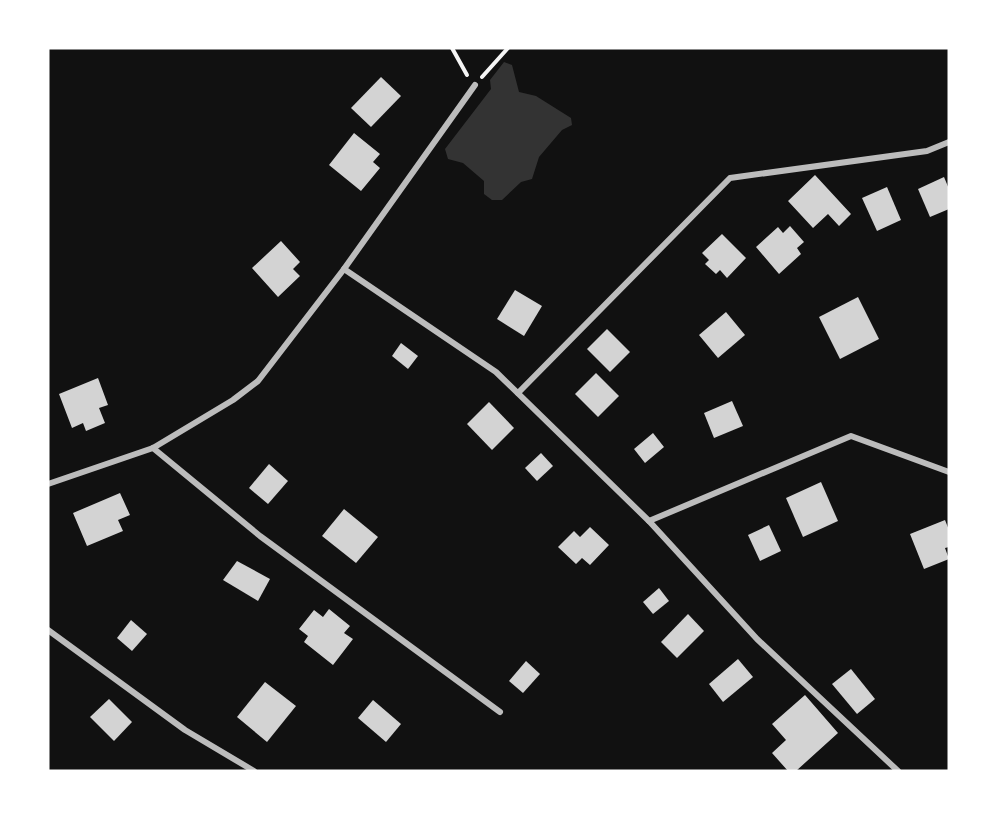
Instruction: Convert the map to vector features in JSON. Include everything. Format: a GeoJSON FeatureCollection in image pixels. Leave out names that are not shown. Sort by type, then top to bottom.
{"type":"FeatureCollection","features":[{"type":"Feature","properties":{"kind":"street"},"geometry":{"type":"LineString","coordinates":[[48,484],[153,448],[233,400],[258,381],[344,269],[475,85]]}},
{"type":"Feature","properties":{"kind":"street"},"geometry":{"type":"LineString","coordinates":[[518,393],[730,178],[927,151],[949,142]]}},
{"type":"Feature","properties":{"kind":"street"},"geometry":{"type":"LineString","coordinates":[[344,269],[496,372],[649,521],[757,639],[898,771]]}},
{"type":"Feature","properties":{"kind":"street"},"geometry":{"type":"LineString","coordinates":[[649,521],[850,436],[949,472]]}},
{"type":"Feature","properties":{"kind":"street"},"geometry":{"type":"LineString","coordinates":[[153,448],[260,536],[500,712]]}},
{"type":"Feature","properties":{"kind":"street"},"geometry":{"type":"LineString","coordinates":[[48,630],[185,730],[254,771]]}},
{"type":"Feature","properties":{"kind":"path"},"geometry":{"type":"LineString","coordinates":[[452,48],[467,75]]}},
{"type":"Feature","properties":{"kind":"path"},"geometry":{"type":"LineString","coordinates":[[475,85],[508,48]]}},
{"type":"Feature","properties":{"kind":"shaded area"},"geometry":{"type":"Polygon","coordinates":[[[504,62],[512,65],[519,92],[536,96],[571,118],[572,125],[562,130],[539,157],[532,179],[521,182],[502,200],[492,200],[484,194],[484,181],[463,163],[448,159],[445,149],[491,89],[490,80],[504,62]]]}},
{"type":"Feature","properties":{"kind":"building"},"geometry":{"type":"Polygon","coordinates":[[[381,77],[401,96],[371,127],[351,108],[381,77]]]}},
{"type":"Feature","properties":{"kind":"building"},"geometry":{"type":"Polygon","coordinates":[[[354,133],[380,154],[373,162],[380,168],[361,191],[329,165],[354,133]]]}},
{"type":"Feature","properties":{"kind":"building"},"geometry":{"type":"Polygon","coordinates":[[[815,175],[851,214],[839,226],[828,214],[813,228],[788,201],[815,175]]]}},
{"type":"Feature","properties":{"kind":"building"},"geometry":{"type":"Polygon","coordinates":[[[944,177],[949,189],[949,209],[930,217],[918,189],[944,177]]]}},
{"type":"Feature","properties":{"kind":"building"},"geometry":{"type":"Polygon","coordinates":[[[887,187],[901,220],[877,231],[862,198],[887,187]]]}},
{"type":"Feature","properties":{"kind":"building"},"geometry":{"type":"Polygon","coordinates":[[[790,226],[804,242],[797,248],[801,254],[779,274],[756,247],[778,227],[783,233],[790,226]]]}},
{"type":"Feature","properties":{"kind":"building"},"geometry":{"type":"Polygon","coordinates":[[[722,234],[746,258],[727,278],[720,270],[716,274],[705,264],[709,260],[702,253],[722,234]]]}},
{"type":"Feature","properties":{"kind":"building"},"geometry":{"type":"Polygon","coordinates":[[[281,241],[300,262],[293,269],[300,276],[278,297],[252,268],[281,241]]]}},
{"type":"Feature","properties":{"kind":"building"},"geometry":{"type":"Polygon","coordinates":[[[515,290],[542,306],[524,336],[497,319],[515,290]]]}},
{"type":"Feature","properties":{"kind":"building"},"geometry":{"type":"Polygon","coordinates":[[[858,297],[879,339],[840,359],[819,317],[858,297]]]}},
{"type":"Feature","properties":{"kind":"building"},"geometry":{"type":"Polygon","coordinates":[[[726,312],[745,335],[718,358],[699,335],[726,312]]]}},
{"type":"Feature","properties":{"kind":"building"},"geometry":{"type":"Polygon","coordinates":[[[607,329],[630,352],[610,372],[587,349],[607,329]]]}},
{"type":"Feature","properties":{"kind":"building"},"geometry":{"type":"Polygon","coordinates":[[[401,343],[418,356],[408,369],[392,356],[401,343]]]}},
{"type":"Feature","properties":{"kind":"building"},"geometry":{"type":"Polygon","coordinates":[[[596,373],[619,396],[598,417],[575,394],[596,373]]]}},
{"type":"Feature","properties":{"kind":"building"},"geometry":{"type":"Polygon","coordinates":[[[98,378],[108,405],[99,408],[105,423],[86,431],[83,423],[72,428],[59,394],[98,378]]]}},
{"type":"Feature","properties":{"kind":"building"},"geometry":{"type":"Polygon","coordinates":[[[732,401],[743,426],[714,438],[704,413],[732,401]]]}},
{"type":"Feature","properties":{"kind":"building"},"geometry":{"type":"Polygon","coordinates":[[[489,402],[514,428],[492,450],[467,424],[489,402]]]}},
{"type":"Feature","properties":{"kind":"building"},"geometry":{"type":"Polygon","coordinates":[[[653,433],[664,447],[645,463],[634,449],[653,433]]]}},
{"type":"Feature","properties":{"kind":"building"},"geometry":{"type":"Polygon","coordinates":[[[541,453],[553,466],[537,481],[525,468],[541,453]]]}},
{"type":"Feature","properties":{"kind":"building"},"geometry":{"type":"Polygon","coordinates":[[[269,464],[288,481],[268,504],[249,488],[269,464]]]}},
{"type":"Feature","properties":{"kind":"building"},"geometry":{"type":"Polygon","coordinates":[[[821,482],[838,521],[803,537],[786,498],[821,482]]]}},
{"type":"Feature","properties":{"kind":"building"},"geometry":{"type":"Polygon","coordinates":[[[120,493],[130,515],[118,520],[123,531],[87,546],[73,513],[120,493]]]}},
{"type":"Feature","properties":{"kind":"building"},"geometry":{"type":"Polygon","coordinates":[[[344,509],[378,537],[356,563],[322,536],[344,509]]]}},
{"type":"Feature","properties":{"kind":"building"},"geometry":{"type":"Polygon","coordinates":[[[945,520],[949,530],[949,547],[945,548],[949,559],[924,569],[910,534],[945,520]]]}},
{"type":"Feature","properties":{"kind":"building"},"geometry":{"type":"Polygon","coordinates":[[[769,525],[781,551],[760,561],[748,535],[769,525]]]}},
{"type":"Feature","properties":{"kind":"building"},"geometry":{"type":"Polygon","coordinates":[[[590,527],[609,545],[590,565],[582,558],[576,564],[558,547],[574,531],[580,537],[590,527]]]}},
{"type":"Feature","properties":{"kind":"building"},"geometry":{"type":"Polygon","coordinates":[[[237,561],[270,579],[258,601],[223,580],[237,561]]]}},
{"type":"Feature","properties":{"kind":"building"},"geometry":{"type":"Polygon","coordinates":[[[659,588],[669,601],[653,614],[643,602],[659,588]]]}},
{"type":"Feature","properties":{"kind":"building"},"geometry":{"type":"Polygon","coordinates":[[[329,609],[350,626],[344,633],[353,639],[333,665],[304,642],[308,636],[299,629],[314,610],[323,617],[329,609]]]}},
{"type":"Feature","properties":{"kind":"building"},"geometry":{"type":"Polygon","coordinates":[[[688,614],[704,631],[677,658],[661,642],[688,614]]]}},
{"type":"Feature","properties":{"kind":"building"},"geometry":{"type":"Polygon","coordinates":[[[131,620],[147,634],[132,651],[117,638],[131,620]]]}},
{"type":"Feature","properties":{"kind":"building"},"geometry":{"type":"Polygon","coordinates":[[[738,659],[753,677],[723,702],[709,684],[738,659]]]}},
{"type":"Feature","properties":{"kind":"building"},"geometry":{"type":"Polygon","coordinates":[[[526,661],[540,674],[523,693],[509,681],[526,661]]]}},
{"type":"Feature","properties":{"kind":"building"},"geometry":{"type":"Polygon","coordinates":[[[851,669],[875,699],[857,714],[832,684],[851,669]]]}},
{"type":"Feature","properties":{"kind":"building"},"geometry":{"type":"Polygon","coordinates":[[[265,682],[296,706],[267,742],[237,717],[265,682]]]}},
{"type":"Feature","properties":{"kind":"building"},"geometry":{"type":"Polygon","coordinates":[[[805,695],[838,733],[796,771],[788,771],[772,753],[786,740],[772,724],[805,695]]]}},
{"type":"Feature","properties":{"kind":"building"},"geometry":{"type":"Polygon","coordinates":[[[109,699],[132,722],[114,741],[90,717],[109,699]]]}},
{"type":"Feature","properties":{"kind":"building"},"geometry":{"type":"Polygon","coordinates":[[[373,700],[401,724],[386,742],[358,718],[373,700]]]}}]}
